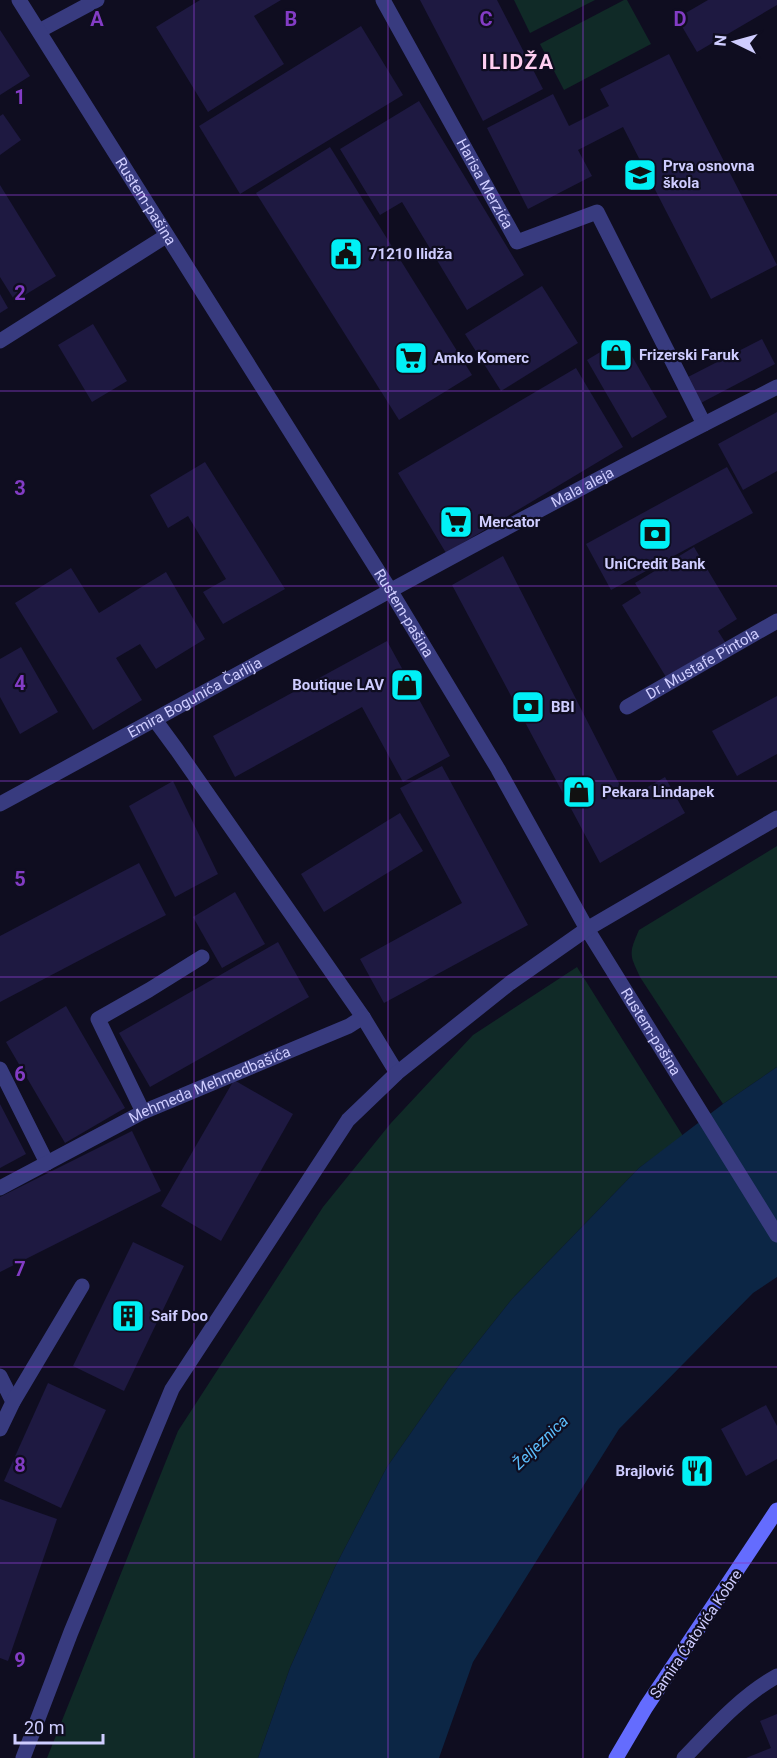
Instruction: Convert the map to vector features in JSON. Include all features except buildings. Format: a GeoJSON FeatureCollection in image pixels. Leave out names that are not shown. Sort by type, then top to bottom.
{"type":"FeatureCollection","features":[{"type":"Feature","properties":{"kind":"street","name":"Rustem-pašina"},"geometry":{"type":"LineString","coordinates":[[18,0],[390,590],[498,769],[587,929],[777,1235]]}},
{"type":"Feature","properties":{"kind":"street"},"geometry":{"type":"LineString","coordinates":[[39,32],[97,0]]}},
{"type":"Feature","properties":{"kind":"street","name":"Harisa Merzića"},"geometry":{"type":"LineString","coordinates":[[383,0],[517,242],[597,212],[704,424]]}},
{"type":"Feature","properties":{"kind":"street"},"geometry":{"type":"LineString","coordinates":[[0,341],[166,236]]}},
{"type":"Feature","properties":{"kind":"street","name":"Mala aleja"},"geometry":{"type":"LineString","coordinates":[[390,590],[777,387]]}},
{"type":"Feature","properties":{"kind":"street","name":"Emira Bogunića Čarlija"},"geometry":{"type":"LineString","coordinates":[[0,804],[390,590]]}},
{"type":"Feature","properties":{"kind":"street","name":"Dr. Mustafe Pintola"},"geometry":{"type":"LineString","coordinates":[[627,707],[777,621]]}},
{"type":"Feature","properties":{"kind":"street"},"geometry":{"type":"LineString","coordinates":[[155,720],[363,1017],[397,1073]]}},
{"type":"Feature","properties":{"kind":"street"},"geometry":{"type":"LineString","coordinates":[[23,1758],[71,1632],[172,1389],[348,1120],[397,1073],[510,983],[587,929],[777,818]]}},
{"type":"Feature","properties":{"kind":"street"},"geometry":{"type":"LineString","coordinates":[[143,1112],[98,1019],[202,957]]}},
{"type":"Feature","properties":{"kind":"street","name":"Mehmeda Mehmedbašića"},"geometry":{"type":"LineString","coordinates":[[0,1188],[143,1112],[350,1026],[363,1017]]}},
{"type":"Feature","properties":{"kind":"street"},"geometry":{"type":"LineString","coordinates":[[0,1069],[48,1163]]}},
{"type":"Feature","properties":{"kind":"street"},"geometry":{"type":"LineString","coordinates":[[0,1429],[13,1402],[82,1286]]}},
{"type":"Feature","properties":{"kind":"street"},"geometry":{"type":"LineString","coordinates":[[0,1376],[13,1402]]}},
{"type":"Feature","properties":{"kind":"street","name":"Samira Ćatovića Kobre"},"geometry":{"type":"LineString","coordinates":[[615,1758],[646,1707],[777,1510]]}},
{"type":"Feature","properties":{"kind":"street"},"geometry":{"type":"LineString","coordinates":[[684,1758],[728,1713],[777,1676]]}},
{"type":"Feature","properties":{"kind":"green space"},"geometry":{"type":"Polygon","coordinates":[[[514,0],[595,0],[530,33],[514,0]]]}},
{"type":"Feature","properties":{"kind":"green space"},"geometry":{"type":"Polygon","coordinates":[[[627,0],[651,44],[564,90],[540,44],[627,0]]]}},
{"type":"Feature","properties":{"kind":"green space"},"geometry":{"type":"Polygon","coordinates":[[[777,846],[777,1067],[723,1104],[640,977],[632,958],[633,944],[639,930],[777,846]]]}},
{"type":"Feature","properties":{"kind":"green space"},"geometry":{"type":"Polygon","coordinates":[[[577,967],[683,1136],[639,1168],[512,1299],[450,1377],[387,1467],[335,1567],[290,1668],[258,1758],[47,1758],[178,1431],[323,1207],[391,1123],[473,1035],[577,967]]]}},
{"type":"Feature","properties":{"kind":"water","name":"Željeznica"},"geometry":{"type":"Polygon","coordinates":[[[777,1067],[777,1277],[753,1293],[619,1429],[473,1662],[439,1758],[258,1758],[290,1668],[335,1567],[387,1467],[450,1377],[512,1299],[639,1168],[723,1104],[777,1067]]]}},
{"type":"Feature","properties":{"kind":"place","name":"Prva osnovna škola"},"geometry":{"type":"Point","coordinates":[640,175]}},
{"type":"Feature","properties":{"kind":"place","name":"71210 Ilidža"},"geometry":{"type":"Point","coordinates":[346,254]}},
{"type":"Feature","properties":{"kind":"place","name":"Frizerski Faruk"},"geometry":{"type":"Point","coordinates":[616,355]}},
{"type":"Feature","properties":{"kind":"place","name":"Amko Komerc"},"geometry":{"type":"Point","coordinates":[411,358]}},
{"type":"Feature","properties":{"kind":"place","name":"Mercator"},"geometry":{"type":"Point","coordinates":[456,522]}},
{"type":"Feature","properties":{"kind":"place","name":"UniCredit Bank"},"geometry":{"type":"Point","coordinates":[655,534]}},
{"type":"Feature","properties":{"kind":"place","name":"Boutique LAV"},"geometry":{"type":"Point","coordinates":[407,685]}},
{"type":"Feature","properties":{"kind":"place","name":"BBI"},"geometry":{"type":"Point","coordinates":[528,707]}},
{"type":"Feature","properties":{"kind":"place","name":"Pekara Lindapek"},"geometry":{"type":"Point","coordinates":[579,792]}},
{"type":"Feature","properties":{"kind":"place","name":"Saif Doo"},"geometry":{"type":"Point","coordinates":[128,1316]}},
{"type":"Feature","properties":{"kind":"place","name":"Brajlović"},"geometry":{"type":"Point","coordinates":[697,1471]}},
{"type":"Feature","properties":{"kind":"district","name":"ILIDŽA"},"geometry":{"type":"Point","coordinates":[518,62]}}]}
